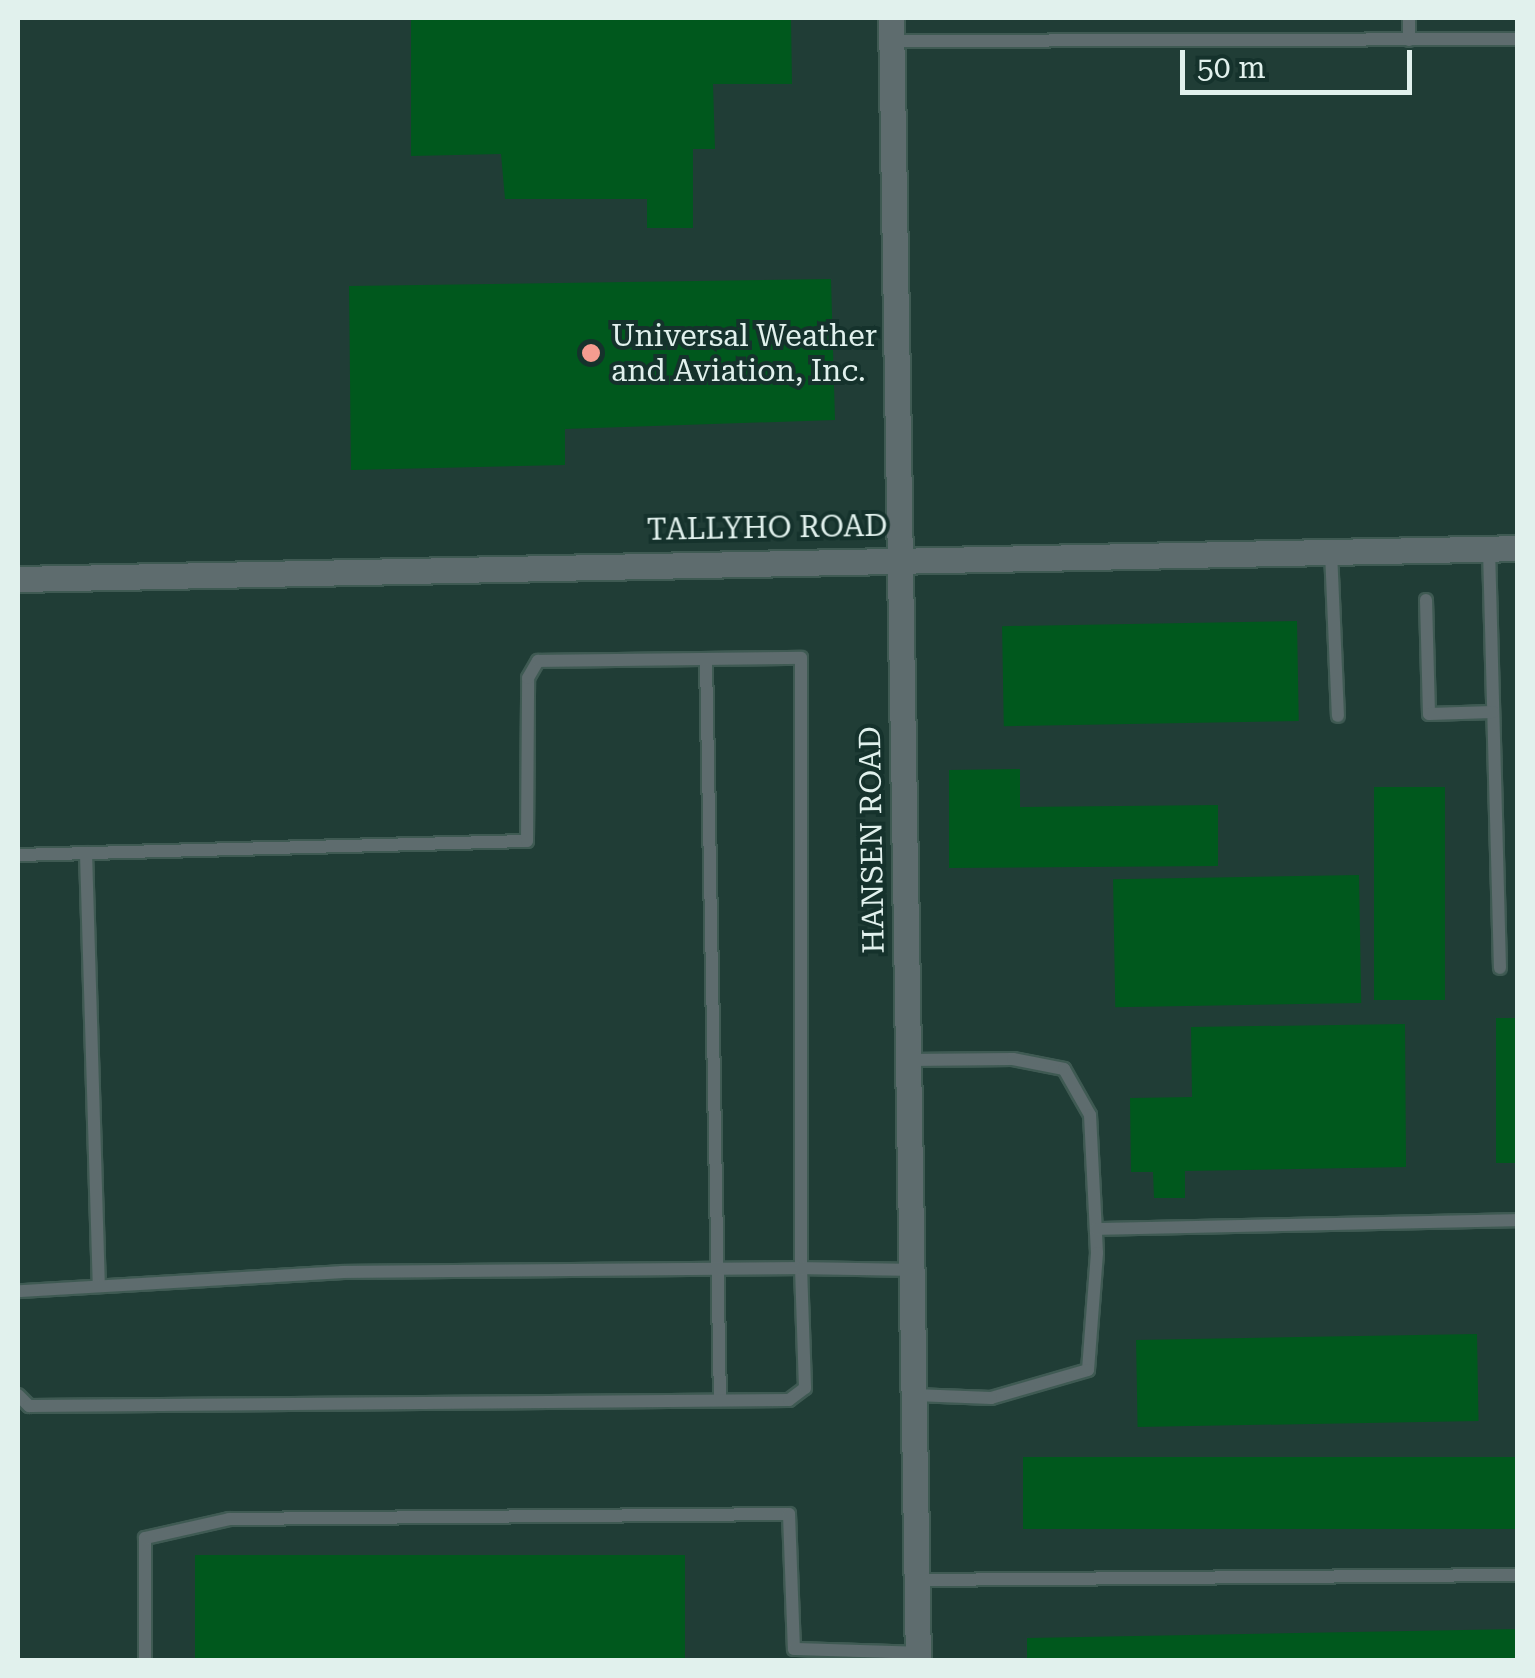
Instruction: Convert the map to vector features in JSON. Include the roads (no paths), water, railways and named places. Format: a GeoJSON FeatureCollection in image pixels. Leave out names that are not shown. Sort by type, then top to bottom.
{"type":"FeatureCollection","features":[{"type":"Feature","properties":{"kind":"street","name":"HANSEN ROAD"},"geometry":{"type":"LineString","coordinates":[[891,30],[918,1657]]}},
{"type":"Feature","properties":{"kind":"street","name":"TALLYHO ROAD"},"geometry":{"type":"LineString","coordinates":[[18,579],[1518,548]]}},
{"type":"Feature","properties":{"kind":"lane"},"geometry":{"type":"LineString","coordinates":[[1408,18],[1409,40]]}},
{"type":"Feature","properties":{"kind":"lane"},"geometry":{"type":"LineString","coordinates":[[891,30],[1518,39]]}},
{"type":"Feature","properties":{"kind":"lane"},"geometry":{"type":"LineString","coordinates":[[1489,549],[1500,968]]}},
{"type":"Feature","properties":{"kind":"lane"},"geometry":{"type":"LineString","coordinates":[[1331,551],[1338,716]]}},
{"type":"Feature","properties":{"kind":"lane"},"geometry":{"type":"LineString","coordinates":[[1426,600],[1429,714],[1493,712]]}},
{"type":"Feature","properties":{"kind":"lane"},"geometry":{"type":"LineString","coordinates":[[18,855],[526,842],[528,678],[538,661],[801,658],[801,1268],[805,1388],[788,1400],[29,1406],[18,1395]]}},
{"type":"Feature","properties":{"kind":"lane"},"geometry":{"type":"LineString","coordinates":[[706,659],[720,1400]]}},
{"type":"Feature","properties":{"kind":"lane"},"geometry":{"type":"LineString","coordinates":[[86,853],[99,1286]]}},
{"type":"Feature","properties":{"kind":"lane"},"geometry":{"type":"LineString","coordinates":[[908,1060],[1013,1059],[1064,1069],[1090,1115],[1096,1229],[1088,1370],[991,1398],[914,1396]]}},
{"type":"Feature","properties":{"kind":"lane"},"geometry":{"type":"LineString","coordinates":[[1096,1229],[1518,1220]]}},
{"type":"Feature","properties":{"kind":"lane"},"geometry":{"type":"LineString","coordinates":[[18,1291],[342,1272],[912,1270]]}},
{"type":"Feature","properties":{"kind":"lane"},"geometry":{"type":"LineString","coordinates":[[145,1660],[145,1538],[229,1519],[788,1514],[794,1654],[918,1657]]}},
{"type":"Feature","properties":{"kind":"lane"},"geometry":{"type":"LineString","coordinates":[[917,1580],[1518,1574]]}},
{"type":"Feature","properties":{"kind":"place","name":"Universal Weather and Aviation, Inc."},"geometry":{"type":"Point","coordinates":[591,353]}}]}
